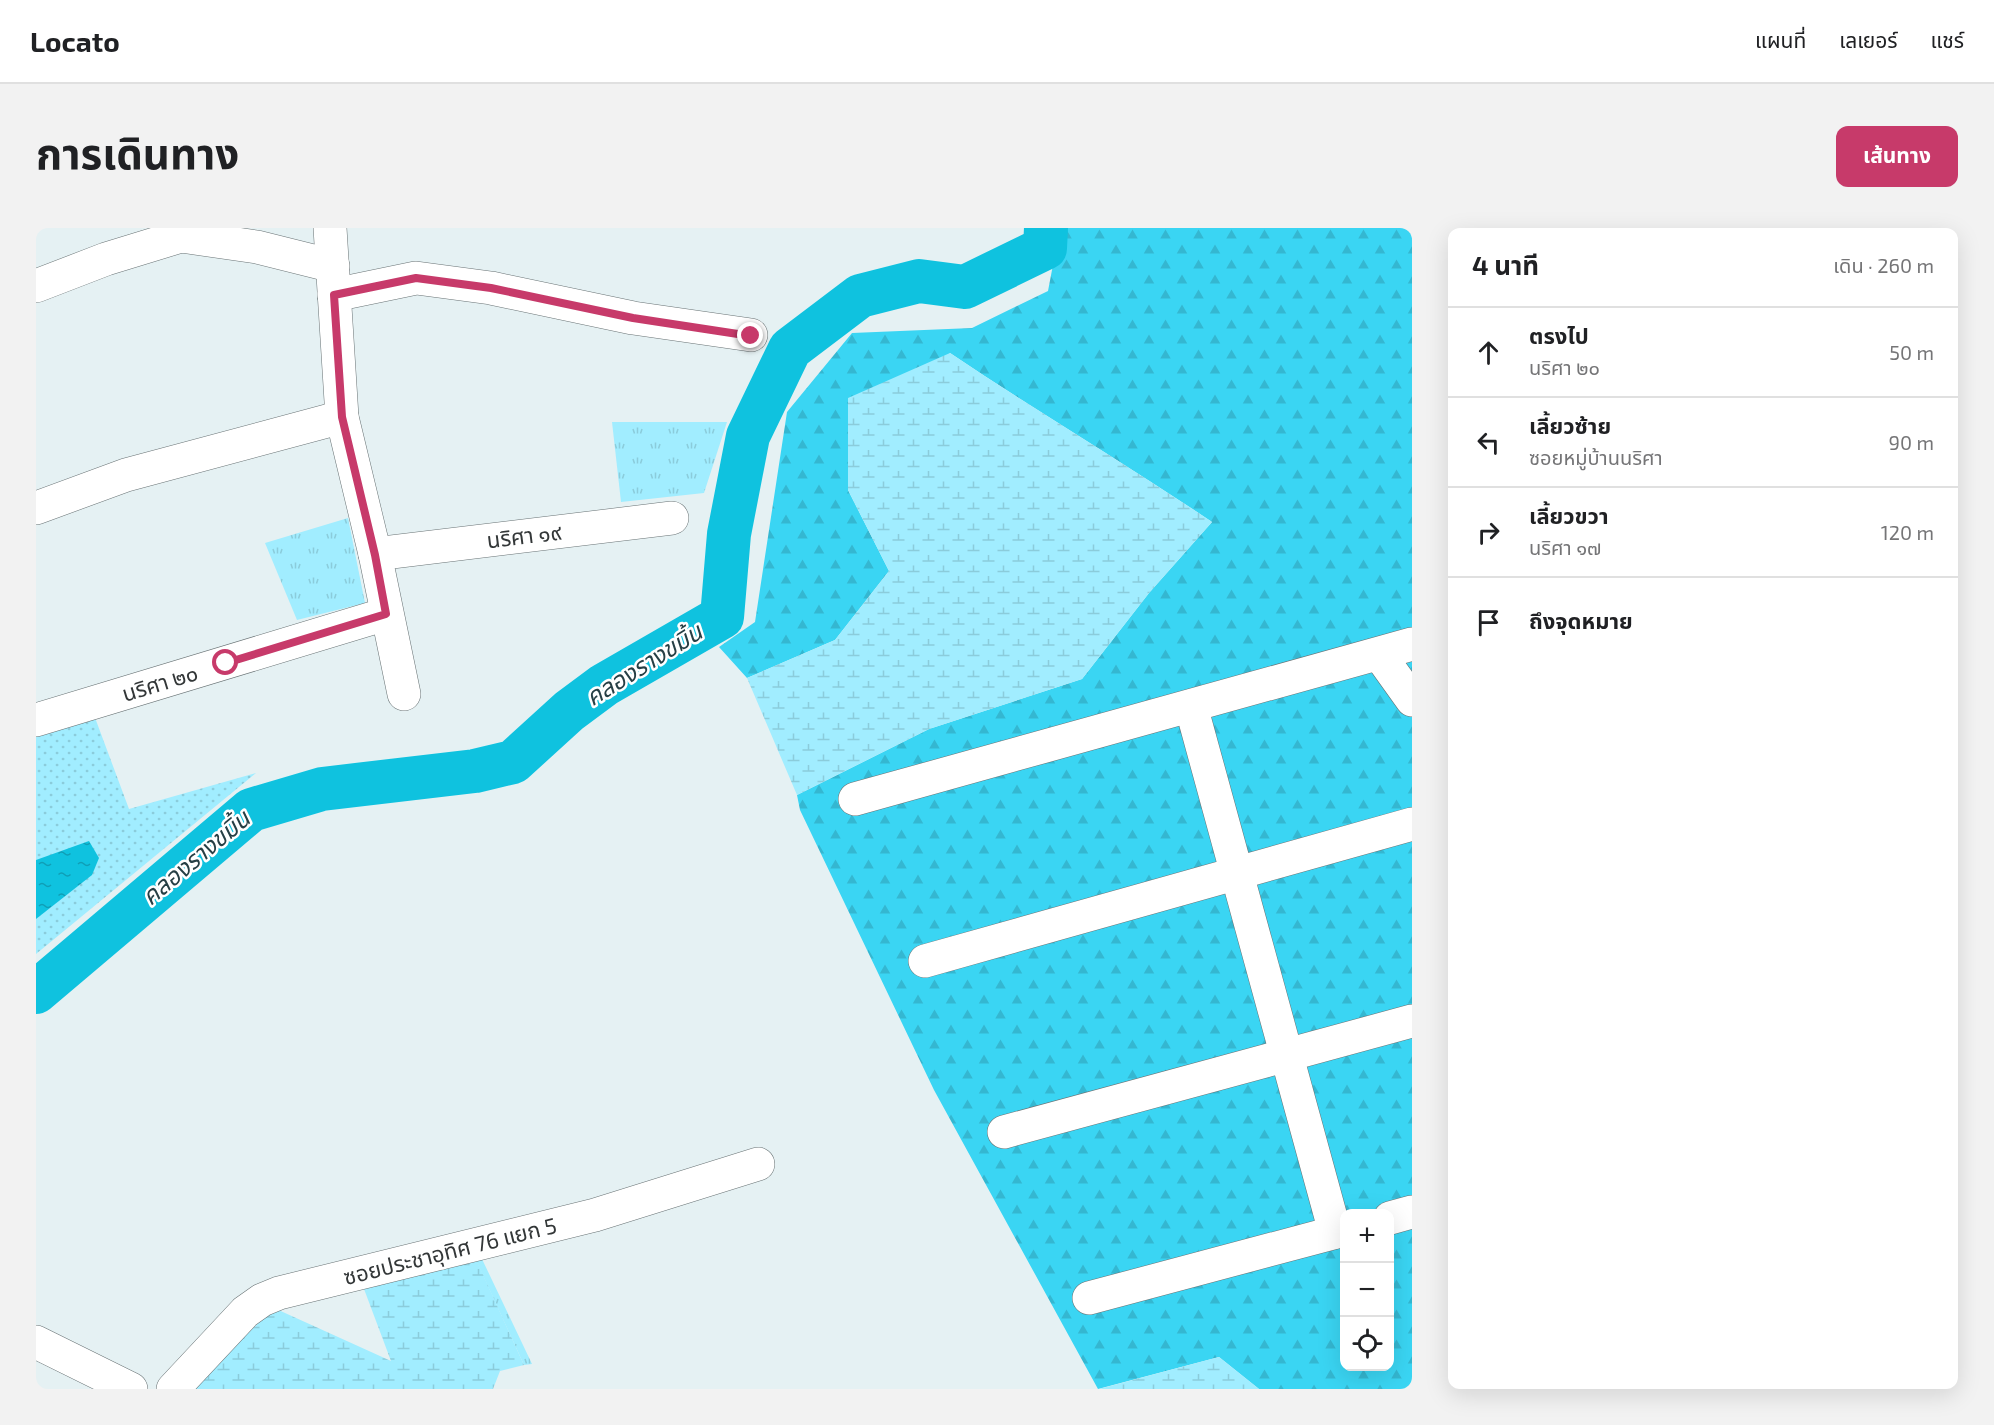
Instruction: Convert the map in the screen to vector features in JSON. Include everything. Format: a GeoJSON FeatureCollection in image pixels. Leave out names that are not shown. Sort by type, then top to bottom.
{"type":"FeatureCollection","features":[{"type":"Feature","properties":{"kind":"street"},"geometry":{"type":"LineString","coordinates":[[330,228],[342,417],[375,555],[404,693]]}},
{"type":"Feature","properties":{"kind":"street"},"geometry":{"type":"LineString","coordinates":[[36,286],[106,259],[181,236],[257,247],[333,281],[416,278],[491,288],[633,318],[751,336]]}},
{"type":"Feature","properties":{"kind":"street"},"geometry":{"type":"LineString","coordinates":[[36,508],[126,475],[342,417]]}},
{"type":"Feature","properties":{"kind":"street","name":"นริศา ๑๙"},"geometry":{"type":"LineString","coordinates":[[375,555],[672,518]]}},
{"type":"Feature","properties":{"kind":"street","name":"นริศา ๒๐"},"geometry":{"type":"LineString","coordinates":[[36,720],[386,614]]}},
{"type":"Feature","properties":{"kind":"street"},"geometry":{"type":"LineString","coordinates":[[855,799],[1412,644]]}},
{"type":"Feature","properties":{"kind":"street"},"geometry":{"type":"LineString","coordinates":[[1379,654],[1412,700]]}},
{"type":"Feature","properties":{"kind":"street"},"geometry":{"type":"LineString","coordinates":[[1089,1298],[1340,1231],[1287,1055],[1191,706]]}},
{"type":"Feature","properties":{"kind":"street"},"geometry":{"type":"LineString","coordinates":[[925,961],[1412,824]]}},
{"type":"Feature","properties":{"kind":"street"},"geometry":{"type":"LineString","coordinates":[[1004,1132],[1412,1021]]}},
{"type":"Feature","properties":{"kind":"street","name":"ซอยประชาอุทิศ 76 แยก 5"},"geometry":{"type":"LineString","coordinates":[[173,1389],[245,1312],[270,1296],[595,1215],[758,1164]]}},
{"type":"Feature","properties":{"kind":"street"},"geometry":{"type":"LineString","coordinates":[[1394,1217],[1412,1212]]}},
{"type":"Feature","properties":{"kind":"street"},"geometry":{"type":"LineString","coordinates":[[36,1342],[131,1389]]}},
{"type":"Feature","properties":{"kind":"green space"},"geometry":{"type":"Polygon","coordinates":[[[1060,228],[1412,228],[1412,1389],[1259,1389],[1219,1357],[1098,1389],[934,1090],[800,810],[797,795],[929,729],[1082,679],[1149,593],[1212,522],[950,353],[848,490],[889,571],[835,640],[747,678],[719,647],[755,622],[787,412],[852,333],[972,328],[1048,291],[1060,228]]]}},
{"type":"Feature","properties":{"kind":"green space"},"geometry":{"type":"Polygon","coordinates":[[[950,353],[1212,522],[1149,593],[1082,679],[929,729],[797,795],[747,678],[835,640],[889,571],[848,490],[848,398],[950,353]]]}},
{"type":"Feature","properties":{"kind":"green space"},"geometry":{"type":"Polygon","coordinates":[[[612,422],[727,422],[704,493],[621,502],[612,422]]]}},
{"type":"Feature","properties":{"kind":"green space"},"geometry":{"type":"Polygon","coordinates":[[[348,518],[365,603],[297,620],[265,543],[348,518]]]}},
{"type":"Feature","properties":{"kind":"green space"},"geometry":{"type":"Polygon","coordinates":[[[94,715],[129,809],[256,773],[36,954],[36,729],[94,715]]]}},
{"type":"Feature","properties":{"kind":"green space"},"geometry":{"type":"Polygon","coordinates":[[[478,1252],[532,1364],[524,1365],[475,1258],[364,1289],[359,1281],[478,1252]]]}},
{"type":"Feature","properties":{"kind":"green space"},"geometry":{"type":"Polygon","coordinates":[[[475,1257],[524,1365],[500,1371],[493,1389],[191,1389],[274,1308],[391,1361],[364,1289],[475,1257]]]}},
{"type":"Feature","properties":{"kind":"green space"},"geometry":{"type":"Polygon","coordinates":[[[1219,1357],[1259,1389],[1099,1389],[1219,1357]]]}},
{"type":"Feature","properties":{"kind":"water"},"geometry":{"type":"Polygon","coordinates":[[[89,841],[99,858],[92,875],[36,919],[36,860],[89,841]]]}},
{"type":"Feature","properties":{"kind":"waterway","name":"คลองรางขมิ้น"},"geometry":{"type":"LineString","coordinates":[[36,992],[251,810],[322,789],[475,771],[513,762],[569,711],[604,685],[722,617],[729,534],[748,436],[790,349],[860,296],[919,281],[965,287],[1045,248],[1046,228]]}},
{"type":"Feature","properties":{"kind":"route"},"geometry":{"type":"LineString","coordinates":[[226,663],[386,614],[375,555],[342,417],[334,295],[416,278],[491,288],[633,318],[751,336]]}}]}
